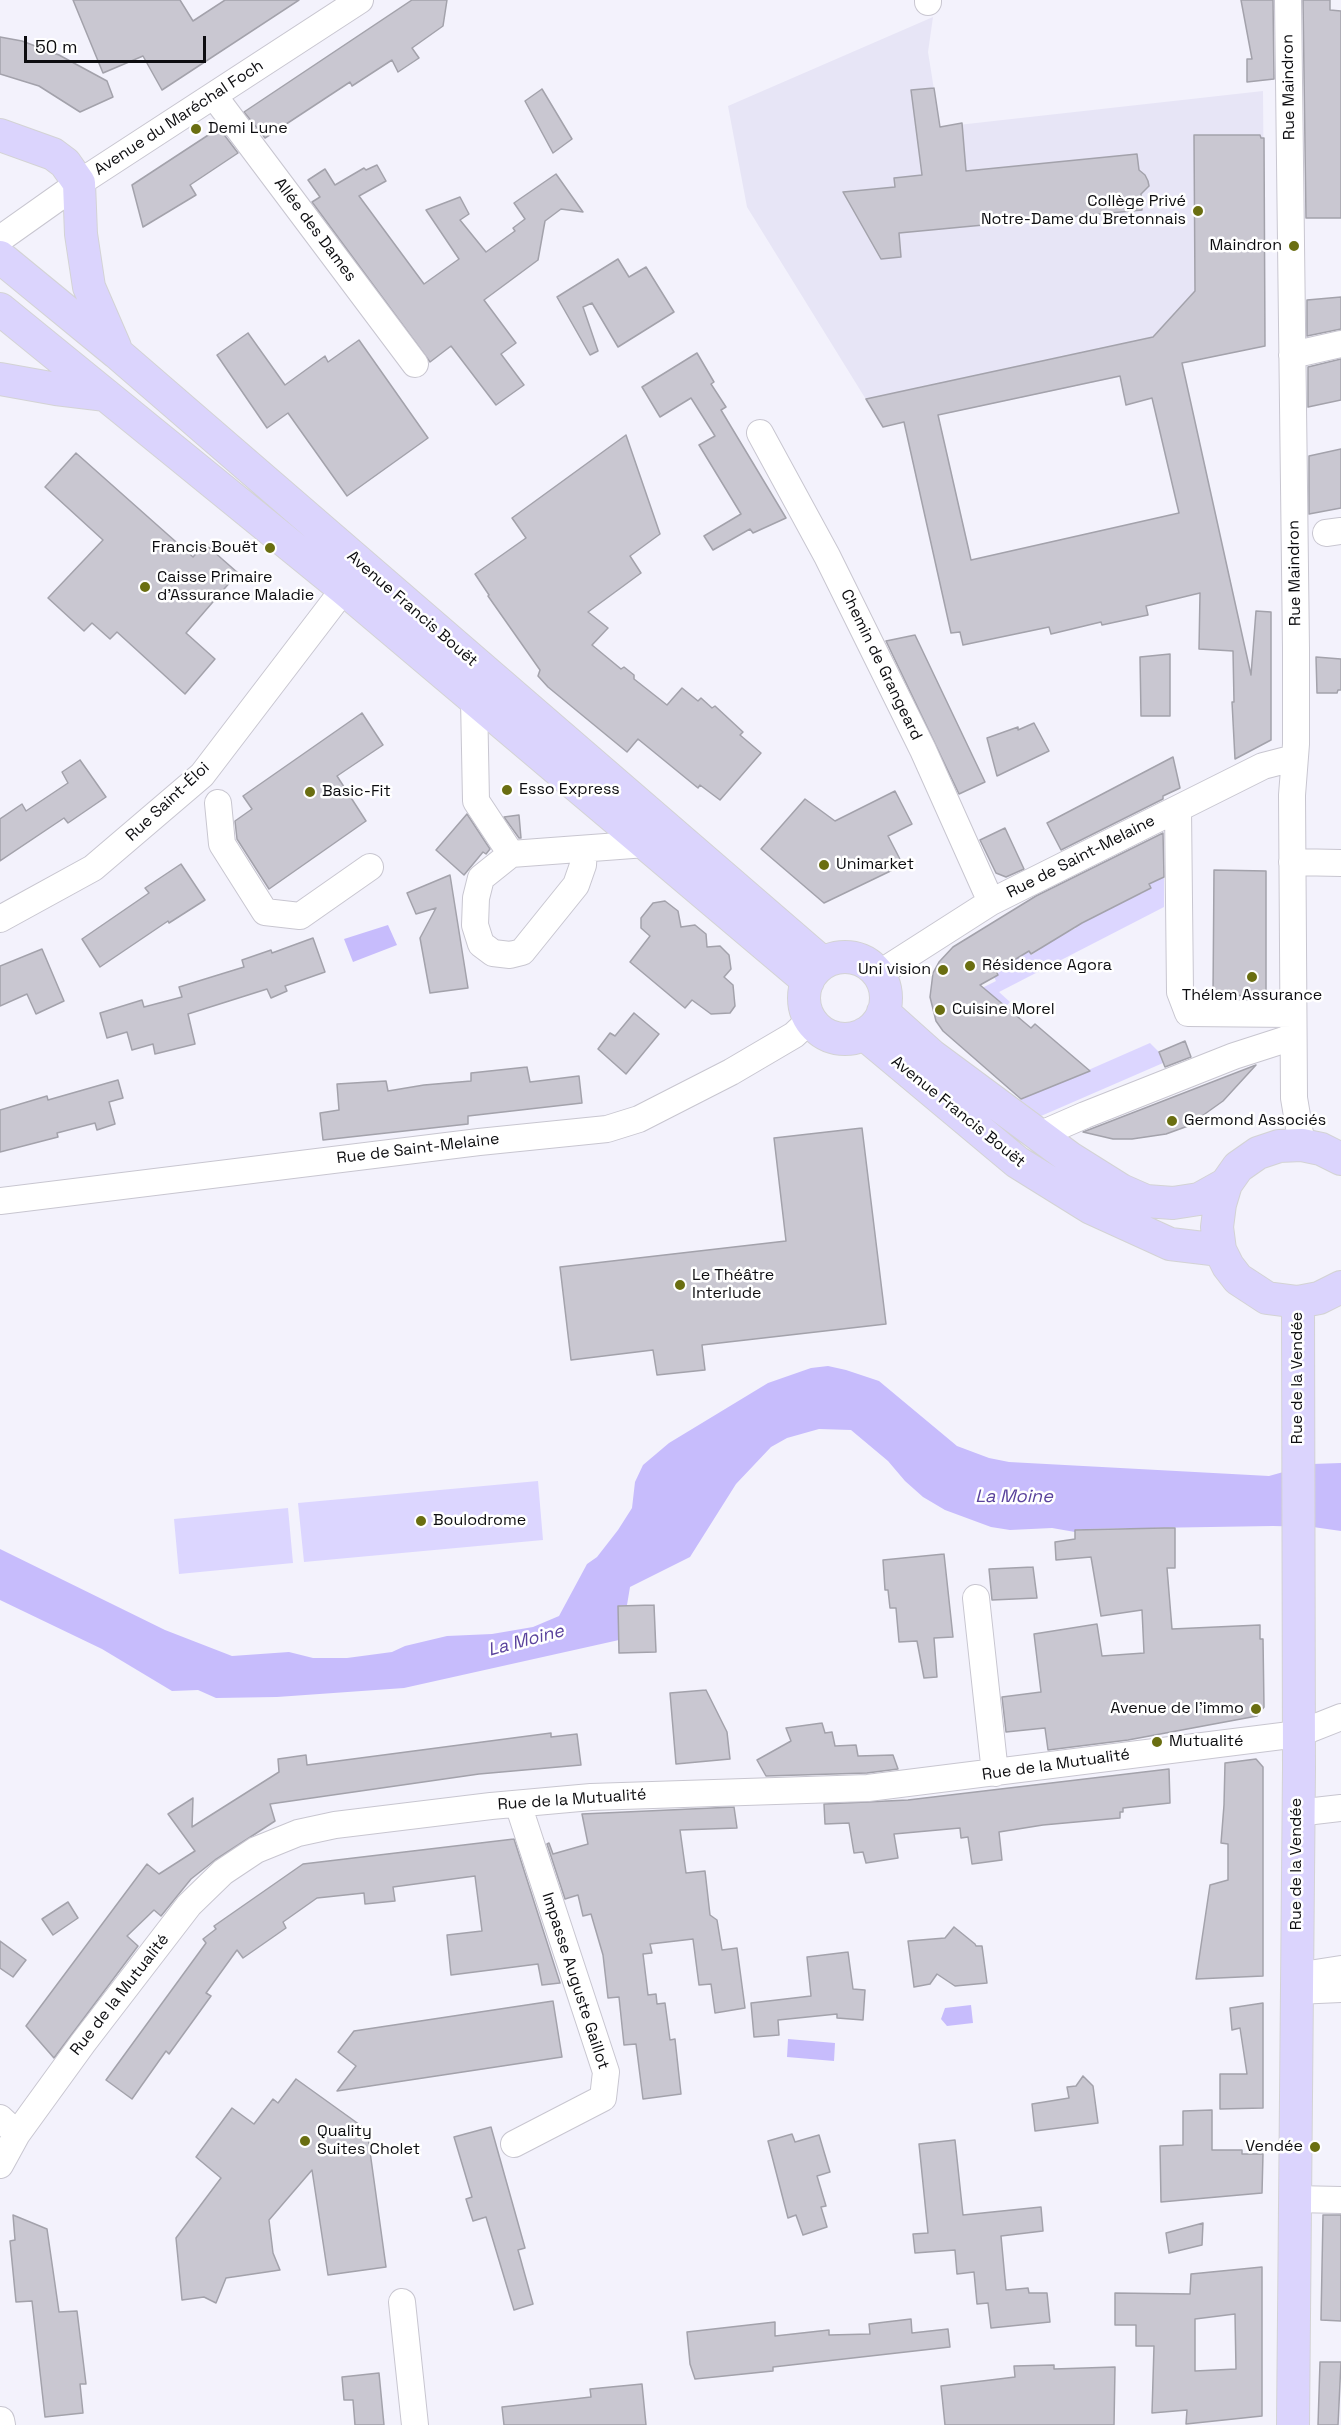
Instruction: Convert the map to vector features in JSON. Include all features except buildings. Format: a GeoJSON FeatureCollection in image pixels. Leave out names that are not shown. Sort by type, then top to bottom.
{"type":"FeatureCollection","features":[{"type":"Feature","properties":{"kind":"main road"},"geometry":{"type":"LineString","coordinates":[[0,135],[53,154],[65,163],[79,183],[81,234],[89,287],[117,353]]}},
{"type":"Feature","properties":{"kind":"main road","name":"Avenue Francis Bouët"},"geometry":{"type":"LineString","coordinates":[[0,257],[117,353],[816,972]]}},
{"type":"Feature","properties":{"kind":"main road","name":"Avenue Francis Bouët"},"geometry":{"type":"LineString","coordinates":[[0,309],[344,589],[645,844],[816,972]]}},
{"type":"Feature","properties":{"kind":"main road"},"geometry":{"type":"LineString","coordinates":[[0,379],[56,390],[106,395]]}},
{"type":"Feature","properties":{"kind":"main road"},"geometry":{"type":"LineString","coordinates":[[848,957],[860,960],[879,976],[886,1000],[874,1023],[853,1038],[840,1039],[823,1032],[810,1020],[804,1007],[804,994],[816,972],[848,957]]}},
{"type":"Feature","properties":{"kind":"main road","name":"Avenue Francis Bouët"},"geometry":{"type":"LineString","coordinates":[[874,1023],[931,1055],[1070,1158],[1121,1190],[1146,1201],[1173,1203],[1199,1199],[1226,1184]]}},
{"type":"Feature","properties":{"kind":"main road","name":"Avenue Francis Bouët"},"geometry":{"type":"LineString","coordinates":[[874,1023],[1017,1162],[1091,1208],[1170,1244],[1220,1250]]}},
{"type":"Feature","properties":{"kind":"main road"},"geometry":{"type":"LineString","coordinates":[[1341,1159],[1321,1149],[1302,1145],[1279,1146],[1258,1153],[1238,1167],[1226,1184],[1217,1227],[1220,1250],[1227,1266],[1238,1279],[1267,1298],[1298,1302],[1319,1298],[1341,1287]]}},
{"type":"Feature","properties":{"kind":"main road","name":"Rue de la Vendée"},"geometry":{"type":"LineString","coordinates":[[1293,2425],[1299,1561],[1298,1302]]}},
{"type":"Feature","properties":{"kind":"street","name":"Avenue du Maréchal Foch"},"geometry":{"type":"LineString","coordinates":[[0,239],[79,183],[360,0]]}},
{"type":"Feature","properties":{"kind":"street","name":"Rue Maindron"},"geometry":{"type":"LineString","coordinates":[[1288,0],[1296,648],[1292,862],[1293,1025],[1294,1098],[1302,1145]]}},
{"type":"Feature","properties":{"kind":"street","name":"Allée des Dames"},"geometry":{"type":"LineString","coordinates":[[214,96],[415,364]]}},
{"type":"Feature","properties":{"kind":"street"},"geometry":{"type":"LineString","coordinates":[[1292,355],[1341,344]]}},
{"type":"Feature","properties":{"kind":"street","name":"Chemin de Grangeard"},"geometry":{"type":"LineString","coordinates":[[760,433],[827,556],[923,750],[991,902]]}},
{"type":"Feature","properties":{"kind":"street","name":"Rue Saint-Éloi"},"geometry":{"type":"LineString","coordinates":[[0,919],[35,902],[93,868],[202,775],[344,589]]}},
{"type":"Feature","properties":{"kind":"street"},"geometry":{"type":"LineString","coordinates":[[474,699],[476,801],[511,854]]}},
{"type":"Feature","properties":{"kind":"street","name":"Rue de Saint-Melaine"},"geometry":{"type":"LineString","coordinates":[[879,976],[991,902],[1263,766],[1294,758]]}},
{"type":"Feature","properties":{"kind":"street"},"geometry":{"type":"LineString","coordinates":[[218,803],[222,844],[265,912],[300,916],[370,867]]}},
{"type":"Feature","properties":{"kind":"street"},"geometry":{"type":"LineString","coordinates":[[1178,809],[1180,992],[1188,1013],[1293,1025]]}},
{"type":"Feature","properties":{"kind":"street"},"geometry":{"type":"LineString","coordinates":[[584,849],[583,865],[576,885],[522,952],[510,955],[493,953],[481,944],[475,925],[476,898],[481,878],[511,854],[645,844]]}},
{"type":"Feature","properties":{"kind":"street"},"geometry":{"type":"LineString","coordinates":[[1292,862],[1341,863]]}},
{"type":"Feature","properties":{"kind":"street","name":"Rue de Saint-Melaine"},"geometry":{"type":"LineString","coordinates":[[0,1201],[479,1142],[607,1129],[639,1119],[731,1072],[794,1035],[810,1020]]}},
{"type":"Feature","properties":{"kind":"street"},"geometry":{"type":"LineString","coordinates":[[1039,1135],[1085,1114],[1234,1056],[1293,1025]]}},
{"type":"Feature","properties":{"kind":"street"},"geometry":{"type":"LineString","coordinates":[[976,1598],[995,1773]]}},
{"type":"Feature","properties":{"kind":"street","name":"Rue de la Mutualité"},"geometry":{"type":"LineString","coordinates":[[0,2165],[9,2126],[83,2043],[189,1905],[223,1872],[255,1850],[298,1833],[335,1825],[518,1804],[655,1794],[868,1788],[1298,1734],[1341,1717]]}},
{"type":"Feature","properties":{"kind":"street","name":"Impasse Auguste Gaillot"},"geometry":{"type":"LineString","coordinates":[[514,2144],[603,2098],[606,2072],[518,1804]]}},
{"type":"Feature","properties":{"kind":"street"},"geometry":{"type":"LineString","coordinates":[[1297,1813],[1341,1808]]}},
{"type":"Feature","properties":{"kind":"street"},"geometry":{"type":"LineString","coordinates":[[1296,1983],[1341,1969]]}},
{"type":"Feature","properties":{"kind":"street"},"geometry":{"type":"LineString","coordinates":[[1296,1983],[1341,1989]]}},
{"type":"Feature","properties":{"kind":"street"},"geometry":{"type":"LineString","coordinates":[[1294,2199],[1341,2200]]}},
{"type":"Feature","properties":{"kind":"street"},"geometry":{"type":"LineString","coordinates":[[402,2302],[415,2425]]}},
{"type":"Feature","properties":{"kind":"shaded area","name":"Collège Privé Notre-Dame du Bretonnais"},"geometry":{"type":"Polygon","coordinates":[[[933,17],[928,52],[940,127],[1263,91],[1265,346],[883,427],[747,207],[728,106],[933,17]]]}},
{"type":"Feature","properties":{"kind":"shaded area"},"geometry":{"type":"Polygon","coordinates":[[[1164,876],[1164,907],[999,992],[1010,1002],[1001,1012],[978,990],[996,981],[994,977],[996,971],[1029,951],[1031,955],[1041,949],[1039,945],[1064,930],[1066,933],[1076,928],[1074,924],[1113,907],[1112,903],[1138,889],[1141,894],[1151,888],[1149,884],[1164,876]]]}},
{"type":"Feature","properties":{"kind":"shaded area"},"geometry":{"type":"Polygon","coordinates":[[[1150,1043],[1159,1052],[1163,1063],[1041,1116],[1020,1100],[1150,1043]]]}},
{"type":"Feature","properties":{"kind":"shaded area","name":"Boulodrome"},"geometry":{"type":"Polygon","coordinates":[[[538,1481],[543,1540],[304,1562],[298,1503],[538,1481]]]}},
{"type":"Feature","properties":{"kind":"shaded area"},"geometry":{"type":"Polygon","coordinates":[[[288,1508],[293,1563],[179,1574],[174,1519],[288,1508]]]}},
{"type":"Feature","properties":{"kind":"water"},"geometry":{"type":"Polygon","coordinates":[[[388,925],[397,945],[353,962],[344,939],[388,925]]]}},
{"type":"Feature","properties":{"kind":"water","name":"La Moine"},"geometry":{"type":"Polygon","coordinates":[[[828,1366],[879,1381],[957,1446],[989,1458],[1009,1462],[1269,1476],[1312,1464],[1341,1463],[1341,1531],[1313,1527],[1273,1526],[1086,1529],[1075,1530],[1075,1532],[1052,1528],[1010,1530],[991,1527],[945,1510],[923,1497],[888,1461],[851,1430],[819,1429],[787,1438],[771,1447],[736,1484],[690,1557],[630,1587],[627,1605],[618,1606],[619,1640],[404,1688],[277,1697],[216,1698],[198,1690],[172,1691],[102,1649],[0,1600],[0,1549],[165,1630],[232,1656],[289,1652],[313,1658],[347,1658],[392,1652],[405,1646],[447,1636],[492,1634],[533,1627],[559,1616],[587,1564],[597,1557],[618,1530],[632,1508],[635,1482],[643,1465],[669,1443],[768,1383],[811,1368],[828,1366]]]}},
{"type":"Feature","properties":{"kind":"water"},"geometry":{"type":"Polygon","coordinates":[[[971,2005],[973,2023],[947,2026],[941,2019],[945,2008],[971,2005]]]}},
{"type":"Feature","properties":{"kind":"water"},"geometry":{"type":"Polygon","coordinates":[[[788,2039],[835,2043],[834,2061],[787,2057],[788,2039]]]}},
{"type":"Feature","properties":{"kind":"place","name":"Demi Lune"},"geometry":{"type":"Point","coordinates":[196,129]}},
{"type":"Feature","properties":{"kind":"place","name":"Collège Privé Notre-Dame du Bretonnais"},"geometry":{"type":"Point","coordinates":[1198,211]}},
{"type":"Feature","properties":{"kind":"place","name":"Maindron"},"geometry":{"type":"Point","coordinates":[1294,246]}},
{"type":"Feature","properties":{"kind":"place","name":"Francis Bouët"},"geometry":{"type":"Point","coordinates":[270,548]}},
{"type":"Feature","properties":{"kind":"place","name":"Caisse Primaire d'Assurance Maladie"},"geometry":{"type":"Point","coordinates":[145,587]}},
{"type":"Feature","properties":{"kind":"place","name":"Esso Express"},"geometry":{"type":"Point","coordinates":[507,790]}},
{"type":"Feature","properties":{"kind":"place","name":"Basic-Fit"},"geometry":{"type":"Point","coordinates":[310,792]}},
{"type":"Feature","properties":{"kind":"place","name":"Unimarket"},"geometry":{"type":"Point","coordinates":[824,865]}},
{"type":"Feature","properties":{"kind":"place","name":"Résidence Agora"},"geometry":{"type":"Point","coordinates":[970,966]}},
{"type":"Feature","properties":{"kind":"place","name":"Uni vision"},"geometry":{"type":"Point","coordinates":[943,970]}},
{"type":"Feature","properties":{"kind":"place","name":"Thélem Assurance"},"geometry":{"type":"Point","coordinates":[1252,977]}},
{"type":"Feature","properties":{"kind":"place","name":"Cuisine Morel"},"geometry":{"type":"Point","coordinates":[940,1010]}},
{"type":"Feature","properties":{"kind":"place","name":"Germond Associés"},"geometry":{"type":"Point","coordinates":[1172,1121]}},
{"type":"Feature","properties":{"kind":"place","name":"Le Théâtre Interlude"},"geometry":{"type":"Point","coordinates":[680,1285]}},
{"type":"Feature","properties":{"kind":"place","name":"Boulodrome"},"geometry":{"type":"Point","coordinates":[421,1521]}},
{"type":"Feature","properties":{"kind":"place","name":"Avenue de l'immo"},"geometry":{"type":"Point","coordinates":[1256,1709]}},
{"type":"Feature","properties":{"kind":"place","name":"Mutualité"},"geometry":{"type":"Point","coordinates":[1157,1742]}},
{"type":"Feature","properties":{"kind":"place","name":"Quality Suites Cholet"},"geometry":{"type":"Point","coordinates":[305,2141]}},
{"type":"Feature","properties":{"kind":"place","name":"Vendée"},"geometry":{"type":"Point","coordinates":[1315,2147]}}]}
